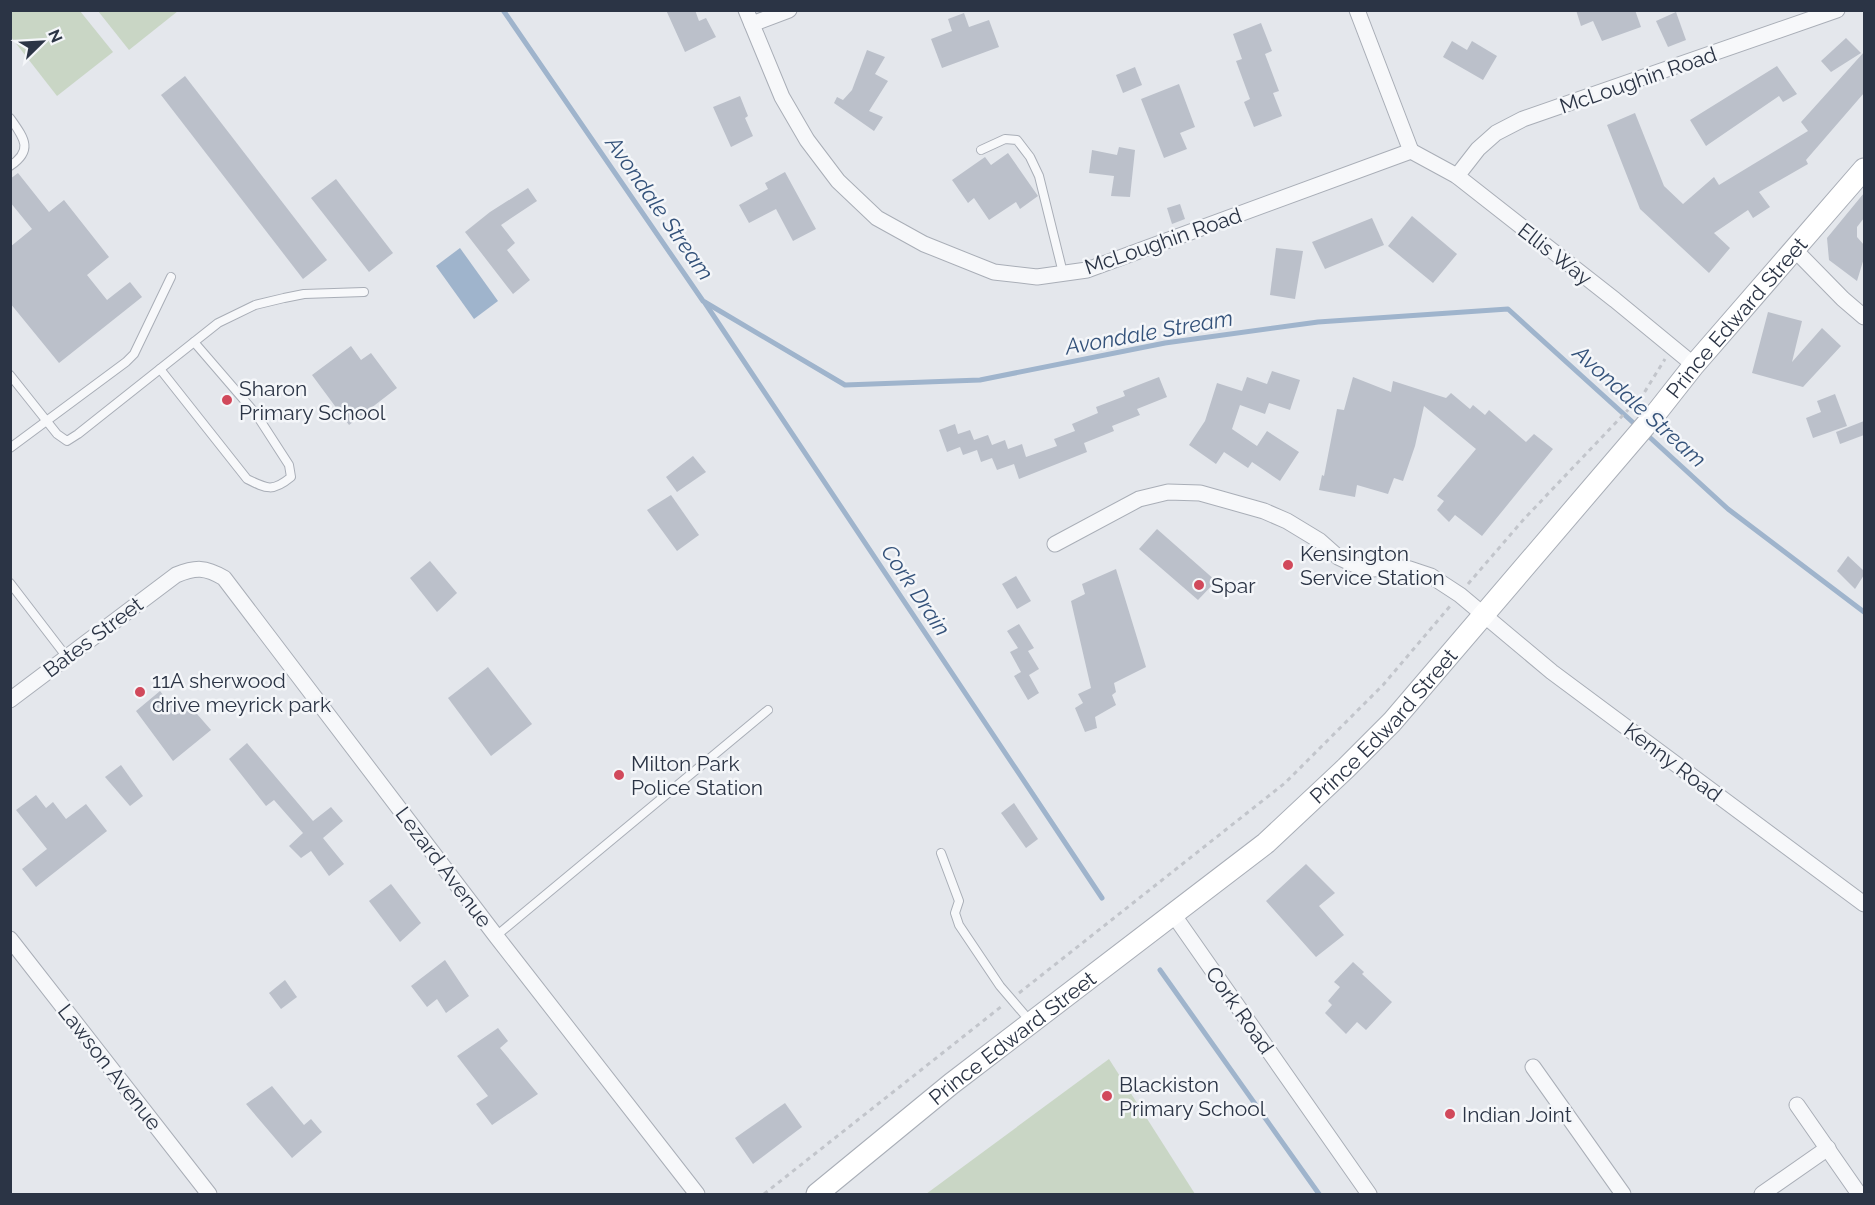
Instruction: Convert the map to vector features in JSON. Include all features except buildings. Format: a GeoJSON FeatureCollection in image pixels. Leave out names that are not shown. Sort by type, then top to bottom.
{"type":"FeatureCollection","features":[{"type":"Feature","properties":{"kind":"main road","name":"Prince Edward Street"},"geometry":{"type":"LineString","coordinates":[[816,1194],[951,1084],[1266,843],[1346,768],[1392,722],[1864,168]]}},
{"type":"Feature","properties":{"kind":"street"},"geometry":{"type":"LineString","coordinates":[[749,17],[789,10]]}},
{"type":"Feature","properties":{"kind":"street"},"geometry":{"type":"LineString","coordinates":[[1357,10],[1411,151]]}},
{"type":"Feature","properties":{"kind":"street","name":"McLoughin Road"},"geometry":{"type":"LineString","coordinates":[[1457,177],[1478,149],[1496,133],[1523,119],[1838,10]]}},
{"type":"Feature","properties":{"kind":"street","name":"McLoughin Road"},"geometry":{"type":"LineString","coordinates":[[749,17],[782,97],[807,140],[838,180],[877,218],[924,244],[993,272],[1037,277],[1087,270],[1411,151]]}},
{"type":"Feature","properties":{"kind":"street","name":"Ellis Way"},"geometry":{"type":"LineString","coordinates":[[1411,151],[1457,177],[1616,300],[1694,365]]}},
{"type":"Feature","properties":{"kind":"street"},"geometry":{"type":"LineString","coordinates":[[1795,250],[1864,317]]}},
{"type":"Feature","properties":{"kind":"street","name":"Kenny Road"},"geometry":{"type":"LineString","coordinates":[[1055,544],[1139,499],[1168,492],[1200,493],[1264,511],[1287,521],[1320,541],[1338,557],[1355,565],[1373,569],[1393,567],[1410,569],[1431,576],[1460,595],[1552,672],[1864,904]]}},
{"type":"Feature","properties":{"kind":"street","name":"Lezard Avenue"},"geometry":{"type":"LineString","coordinates":[[176,575],[190,570],[208,570],[224,578],[496,936],[697,1194]]}},
{"type":"Feature","properties":{"kind":"street","name":"Bates Street"},"geometry":{"type":"LineString","coordinates":[[10,700],[176,575]]}},
{"type":"Feature","properties":{"kind":"street","name":"Cork Road"},"geometry":{"type":"LineString","coordinates":[[1173,914],[1369,1194]]}},
{"type":"Feature","properties":{"kind":"street","name":"Lawson Avenue"},"geometry":{"type":"LineString","coordinates":[[10,939],[209,1194]]}},
{"type":"Feature","properties":{"kind":"street"},"geometry":{"type":"LineString","coordinates":[[1533,1067],[1623,1194]]}},
{"type":"Feature","properties":{"kind":"street"},"geometry":{"type":"LineString","coordinates":[[1797,1105],[1860,1194]]}},
{"type":"Feature","properties":{"kind":"street"},"geometry":{"type":"LineString","coordinates":[[1762,1194],[1828,1148]]}},
{"type":"Feature","properties":{"kind":"lane"},"geometry":{"type":"LineString","coordinates":[[10,118],[19,130],[25,148],[23,157],[10,166]]}},
{"type":"Feature","properties":{"kind":"lane"},"geometry":{"type":"LineString","coordinates":[[981,150],[1005,139],[1017,140],[1030,157],[1039,176],[1063,273]]}},
{"type":"Feature","properties":{"kind":"lane"},"geometry":{"type":"LineString","coordinates":[[10,448],[134,354],[171,276]]}},
{"type":"Feature","properties":{"kind":"lane"},"geometry":{"type":"LineString","coordinates":[[10,375],[57,434],[68,441],[218,323],[255,305],[304,294],[364,292]]}},
{"type":"Feature","properties":{"kind":"lane"},"geometry":{"type":"LineString","coordinates":[[160,369],[247,479],[265,488],[279,486],[291,477],[290,465],[256,414],[194,342]]}},
{"type":"Feature","properties":{"kind":"lane"},"geometry":{"type":"LineString","coordinates":[[10,583],[66,656]]}},
{"type":"Feature","properties":{"kind":"lane"},"geometry":{"type":"LineString","coordinates":[[496,936],[768,710]]}},
{"type":"Feature","properties":{"kind":"lane"},"geometry":{"type":"LineString","coordinates":[[941,853],[959,901],[955,913],[959,925],[1011,999],[1031,1022]]}},
{"type":"Feature","properties":{"kind":"path"},"geometry":{"type":"LineString","coordinates":[[764,1194],[1285,783],[1383,685],[1524,519],[1644,393],[1672,347]]}},
{"type":"Feature","properties":{"kind":"green space"},"geometry":{"type":"Polygon","coordinates":[[[11,10],[80,11],[113,52],[57,96],[11,37],[11,10]]]}},
{"type":"Feature","properties":{"kind":"green space"},"geometry":{"type":"Polygon","coordinates":[[[98,11],[178,11],[129,50],[98,11]]]}},
{"type":"Feature","properties":{"kind":"green space"},"geometry":{"type":"Polygon","coordinates":[[[1109,1059],[1195,1194],[926,1194],[1109,1059]]]}},
{"type":"Feature","properties":{"kind":"water"},"geometry":{"type":"Polygon","coordinates":[[[460,248],[498,301],[474,319],[436,266],[460,248]]]}},
{"type":"Feature","properties":{"kind":"waterway","name":"Avondale Stream"},"geometry":{"type":"LineString","coordinates":[[503,10],[703,301],[845,385],[980,380],[1165,343],[1318,322],[1508,309],[1638,427]]}},
{"type":"Feature","properties":{"kind":"waterway","name":"Cork Drain"},"geometry":{"type":"LineString","coordinates":[[705,303],[1102,898]]}},
{"type":"Feature","properties":{"kind":"waterway","name":"Avondale Stream"},"geometry":{"type":"LineString","coordinates":[[1645,433],[1728,509],[1864,612]]}},
{"type":"Feature","properties":{"kind":"waterway","name":"Cork Drain"},"geometry":{"type":"LineString","coordinates":[[1160,970],[1319,1194]]}},
{"type":"Feature","properties":{"kind":"place","name":"Sharon Primary School"},"geometry":{"type":"Point","coordinates":[227,400]}},
{"type":"Feature","properties":{"kind":"place","name":"Kensington Service Station"},"geometry":{"type":"Point","coordinates":[1288,565]}},
{"type":"Feature","properties":{"kind":"place","name":"Spar"},"geometry":{"type":"Point","coordinates":[1199,585]}},
{"type":"Feature","properties":{"kind":"place","name":"11A sherwood drive meyrick park"},"geometry":{"type":"Point","coordinates":[140,692]}},
{"type":"Feature","properties":{"kind":"place","name":"Milton Park Police Station"},"geometry":{"type":"Point","coordinates":[619,775]}},
{"type":"Feature","properties":{"kind":"place","name":"Blackiston Primary School"},"geometry":{"type":"Point","coordinates":[1107,1096]}},
{"type":"Feature","properties":{"kind":"place","name":"Indian Joint"},"geometry":{"type":"Point","coordinates":[1450,1114]}}]}
